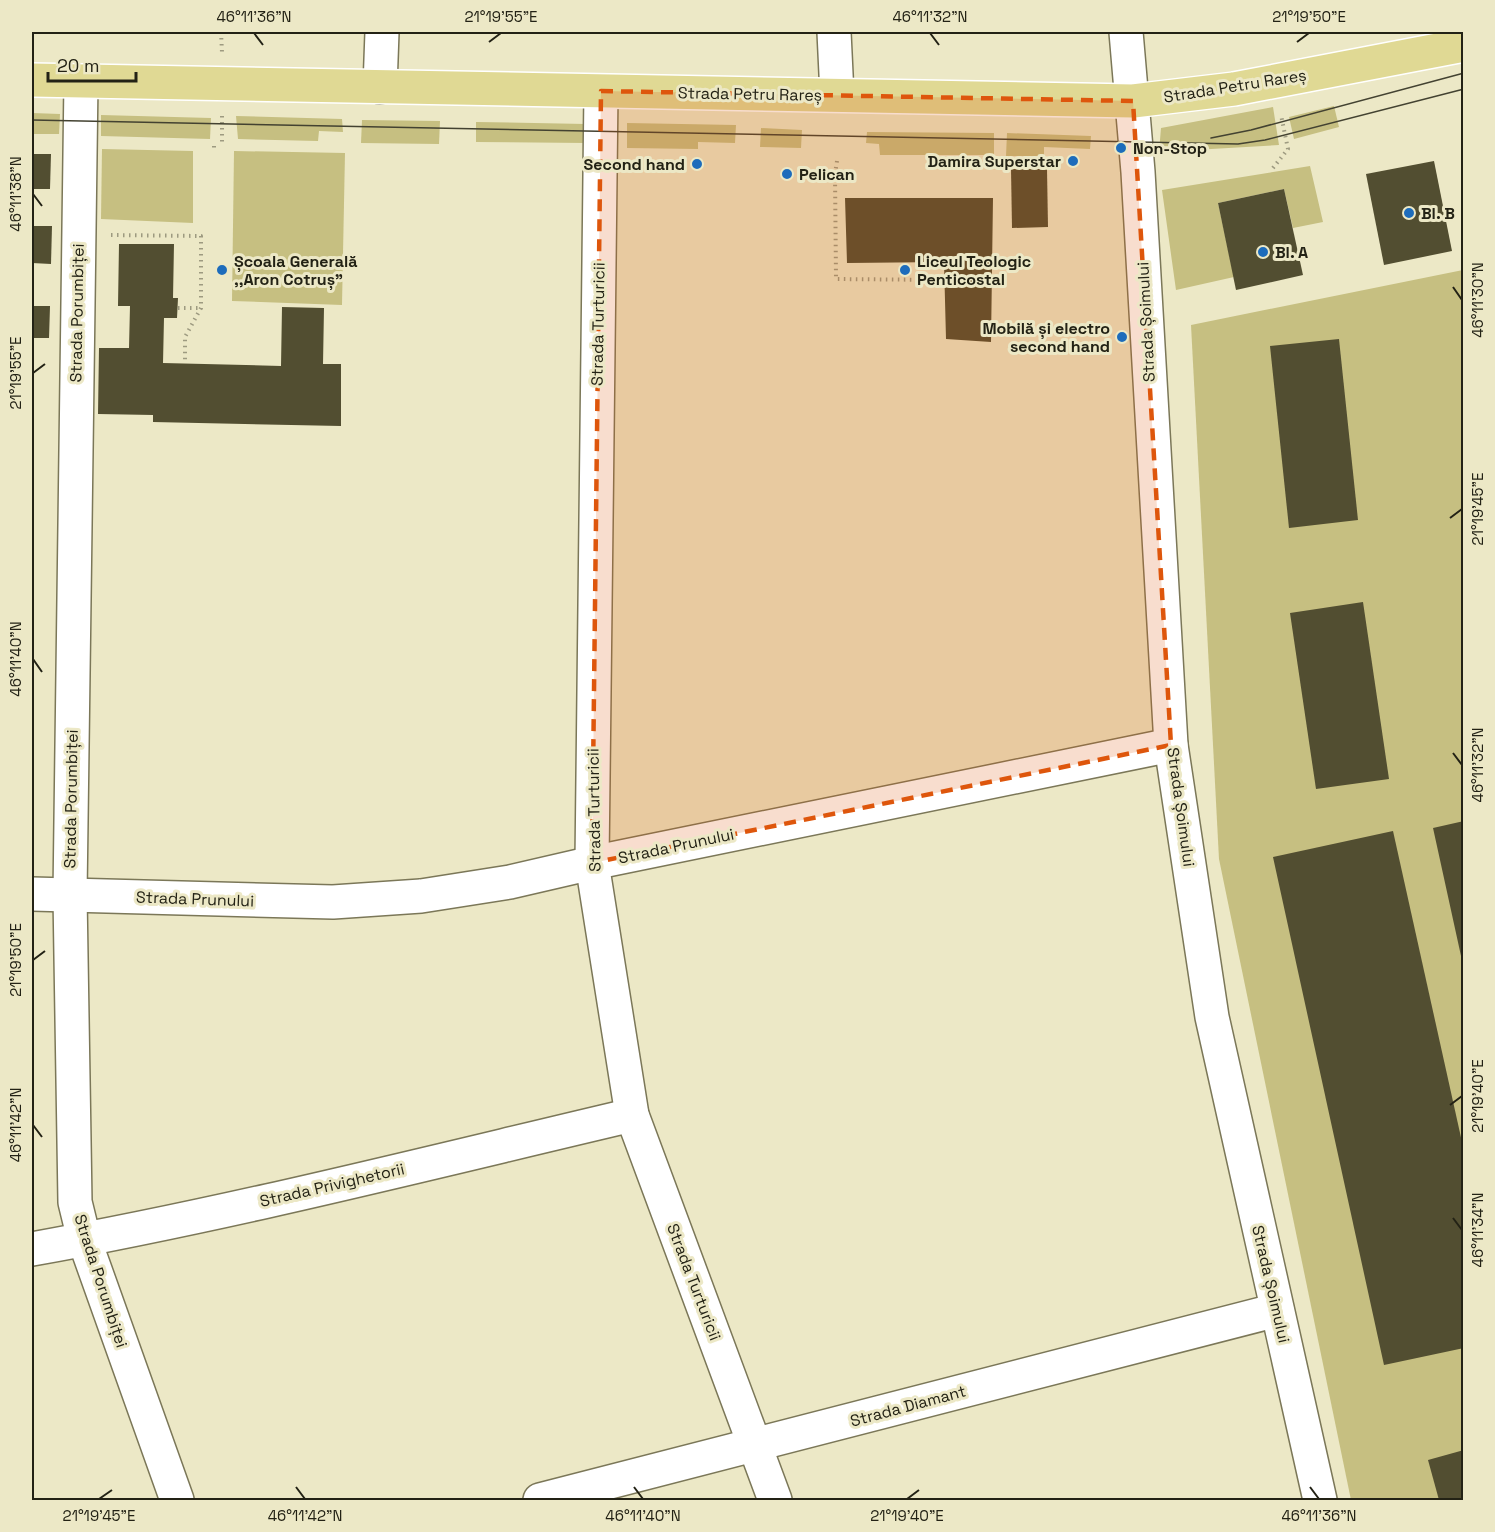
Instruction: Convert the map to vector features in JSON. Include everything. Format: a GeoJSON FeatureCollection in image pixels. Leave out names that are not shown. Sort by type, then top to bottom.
{"type":"FeatureCollection","features":[{"type":"Feature","properties":{"kind":"main road","name":"Strada Petru Rareș"},"geometry":{"type":"LineString","coordinates":[[32,80],[1133,101],[1234,89],[1464,45]]}},
{"type":"Feature","properties":{"kind":"street"},"geometry":{"type":"LineString","coordinates":[[380,87],[382,32]]}},
{"type":"Feature","properties":{"kind":"street"},"geometry":{"type":"LineString","coordinates":[[834,32],[837,95]]}},
{"type":"Feature","properties":{"kind":"street","name":"Strada Șoimului"},"geometry":{"type":"LineString","coordinates":[[1126,32],[1133,101],[1171,745],[1212,1017],[1320,1500]]}},
{"type":"Feature","properties":{"kind":"street","name":"Strada Porumbiței"},"geometry":{"type":"LineString","coordinates":[[81,81],[90,234],[70,895],[75,1202],[84,1239],[177,1500]]}},
{"type":"Feature","properties":{"kind":"street","name":"Strada Turturicii"},"geometry":{"type":"LineString","coordinates":[[601,91],[592,863],[632,1115],[775,1500]]}},
{"type":"Feature","properties":{"kind":"street","name":"Strada Prunului"},"geometry":{"type":"LineString","coordinates":[[32,894],[333,902],[421,896],[510,882],[592,863],[1171,745]]}},
{"type":"Feature","properties":{"kind":"street","name":"Strada Privighetorii"},"geometry":{"type":"LineString","coordinates":[[32,1249],[258,1203],[632,1115]]}},
{"type":"Feature","properties":{"kind":"street","name":"Strada Diamant"},"geometry":{"type":"LineString","coordinates":[[540,1500],[1277,1310]]}},
{"type":"Feature","properties":{"kind":"path"},"geometry":{"type":"LineString","coordinates":[[221,32],[222,57]]}},
{"type":"Feature","properties":{"kind":"path"},"geometry":{"type":"LineString","coordinates":[[222,109],[222,146]]}},
{"type":"Feature","properties":{"kind":"path"},"geometry":{"type":"LineString","coordinates":[[1273,168],[1288,149],[1281,115]]}},
{"type":"Feature","properties":{"kind":"path"},"geometry":{"type":"LineString","coordinates":[[837,161],[835,174],[836,279],[945,280]]}},
{"type":"Feature","properties":{"kind":"path"},"geometry":{"type":"LineString","coordinates":[[90,234],[201,236],[201,308],[185,336],[185,363]]}},
{"type":"Feature","properties":{"kind":"path"},"geometry":{"type":"LineString","coordinates":[[178,308],[201,308]]}},
{"type":"Feature","properties":{"kind":"highlighted area"},"geometry":{"type":"Polygon","coordinates":[[[601,91],[1133,101],[1171,745],[592,863],[601,91]]]}},
{"type":"Feature","properties":{"kind":"shaded area"},"geometry":{"type":"Polygon","coordinates":[[[1334,106],[1339,127],[1294,139],[1289,117],[1334,106]]]}},
{"type":"Feature","properties":{"kind":"shaded area"},"geometry":{"type":"Polygon","coordinates":[[[1273,107],[1279,145],[1159,152],[1161,128],[1273,107]]]}},
{"type":"Feature","properties":{"kind":"shaded area"},"geometry":{"type":"Polygon","coordinates":[[[32,113],[60,114],[59,134],[32,134],[32,113]]]}},
{"type":"Feature","properties":{"kind":"shaded area"},"geometry":{"type":"Polygon","coordinates":[[[101,115],[211,118],[210,139],[101,136],[101,115]]]}},
{"type":"Feature","properties":{"kind":"shaded area"},"geometry":{"type":"Polygon","coordinates":[[[236,116],[342,119],[343,132],[319,131],[318,141],[238,139],[236,116]]]}},
{"type":"Feature","properties":{"kind":"shaded area"},"geometry":{"type":"Polygon","coordinates":[[[362,120],[440,121],[439,144],[361,143],[362,120]]]}},
{"type":"Feature","properties":{"kind":"shaded area"},"geometry":{"type":"Polygon","coordinates":[[[476,122],[586,124],[586,143],[476,142],[476,122]]]}},
{"type":"Feature","properties":{"kind":"shaded area"},"geometry":{"type":"Polygon","coordinates":[[[627,123],[736,125],[735,143],[698,142],[698,149],[627,148],[627,123]]]}},
{"type":"Feature","properties":{"kind":"shaded area"},"geometry":{"type":"Polygon","coordinates":[[[761,128],[802,130],[801,148],[760,147],[761,128]]]}},
{"type":"Feature","properties":{"kind":"shaded area"},"geometry":{"type":"Polygon","coordinates":[[[867,132],[994,133],[994,155],[880,155],[879,144],[866,143],[867,132]]]}},
{"type":"Feature","properties":{"kind":"shaded area"},"geometry":{"type":"Polygon","coordinates":[[[1007,133],[1091,136],[1090,149],[1044,147],[1044,156],[1006,156],[1007,133]]]}},
{"type":"Feature","properties":{"kind":"shaded area"},"geometry":{"type":"Polygon","coordinates":[[[102,149],[193,151],[193,223],[101,219],[102,149]]]}},
{"type":"Feature","properties":{"kind":"shaded area"},"geometry":{"type":"Polygon","coordinates":[[[234,151],[345,153],[342,305],[232,301],[234,151]]]}},
{"type":"Feature","properties":{"kind":"shaded area"},"geometry":{"type":"Polygon","coordinates":[[[1310,166],[1323,222],[1293,228],[1284,189],[1218,203],[1234,277],[1176,290],[1162,190],[1310,166]]]}},
{"type":"Feature","properties":{"kind":"shaded area"},"geometry":{"type":"Polygon","coordinates":[[[1463,270],[1463,1500],[1351,1500],[1219,859],[1191,325],[1463,270]]]}},
{"type":"Feature","properties":{"kind":"building"},"geometry":{"type":"Polygon","coordinates":[[[32,154],[51,154],[50,189],[32,189],[32,154]]]}},
{"type":"Feature","properties":{"kind":"building","name":"Bl. B"},"geometry":{"type":"Polygon","coordinates":[[[1434,161],[1452,251],[1384,265],[1366,174],[1434,161]]]}},
{"type":"Feature","properties":{"kind":"building"},"geometry":{"type":"Polygon","coordinates":[[[1011,169],[1047,169],[1048,227],[1012,228],[1011,169]]]}},
{"type":"Feature","properties":{"kind":"building","name":"Bl. A"},"geometry":{"type":"Polygon","coordinates":[[[1284,189],[1303,275],[1236,290],[1218,203],[1284,189]]]}},
{"type":"Feature","properties":{"kind":"building"},"geometry":{"type":"Polygon","coordinates":[[[845,198],[993,198],[991,342],[946,339],[944,262],[847,263],[845,198]]]}},
{"type":"Feature","properties":{"kind":"building"},"geometry":{"type":"Polygon","coordinates":[[[32,226],[52,226],[51,264],[32,263],[32,226]]]}},
{"type":"Feature","properties":{"kind":"building"},"geometry":{"type":"Polygon","coordinates":[[[119,244],[174,244],[173,298],[178,298],[177,318],[164,318],[163,363],[281,366],[282,307],[324,308],[323,364],[341,364],[341,426],[153,422],[153,415],[98,414],[99,348],[129,348],[130,306],[118,306],[119,244]]]}},
{"type":"Feature","properties":{"kind":"building"},"geometry":{"type":"Polygon","coordinates":[[[32,306],[50,306],[49,338],[32,338],[32,306]]]}},
{"type":"Feature","properties":{"kind":"building"},"geometry":{"type":"Polygon","coordinates":[[[1339,339],[1358,520],[1289,528],[1270,346],[1339,339]]]}},
{"type":"Feature","properties":{"kind":"building"},"geometry":{"type":"Polygon","coordinates":[[[1363,602],[1389,779],[1316,789],[1290,613],[1363,602]]]}},
{"type":"Feature","properties":{"kind":"building"},"geometry":{"type":"Polygon","coordinates":[[[1464,821],[1464,965],[1463,965],[1433,828],[1464,821]]]}},
{"type":"Feature","properties":{"kind":"building"},"geometry":{"type":"Polygon","coordinates":[[[1393,831],[1464,1151],[1464,1348],[1384,1365],[1273,857],[1393,831]]]}},
{"type":"Feature","properties":{"kind":"building"},"geometry":{"type":"Polygon","coordinates":[[[1464,1450],[1464,1500],[1439,1500],[1428,1460],[1464,1450]]]}},
{"type":"Feature","properties":{"kind":"tram line"},"geometry":{"type":"LineString","coordinates":[[1211,138],[1251,130],[1464,73]]}},
{"type":"Feature","properties":{"kind":"tram line"},"geometry":{"type":"LineString","coordinates":[[32,120],[1238,144],[1265,140],[1464,89]]}},
{"type":"Feature","properties":{"kind":"place","name":"Non-Stop"},"geometry":{"type":"Point","coordinates":[1121,148]}},
{"type":"Feature","properties":{"kind":"place","name":"Damira Superstar"},"geometry":{"type":"Point","coordinates":[1073,161]}},
{"type":"Feature","properties":{"kind":"place","name":"Second hand"},"geometry":{"type":"Point","coordinates":[697,164]}},
{"type":"Feature","properties":{"kind":"place","name":"Pelican"},"geometry":{"type":"Point","coordinates":[787,174]}},
{"type":"Feature","properties":{"kind":"place","name":"Bl. B"},"geometry":{"type":"Point","coordinates":[1409,213]}},
{"type":"Feature","properties":{"kind":"place","name":"Bl. A"},"geometry":{"type":"Point","coordinates":[1263,252]}},
{"type":"Feature","properties":{"kind":"place","name":"Școala Generală ,,Aron Cotruș\""},"geometry":{"type":"Point","coordinates":[222,270]}},
{"type":"Feature","properties":{"kind":"place","name":"Liceul Teologic Penticostal"},"geometry":{"type":"Point","coordinates":[905,270]}},
{"type":"Feature","properties":{"kind":"place","name":"Mobilă și electro second hand"},"geometry":{"type":"Point","coordinates":[1122,337]}}]}
